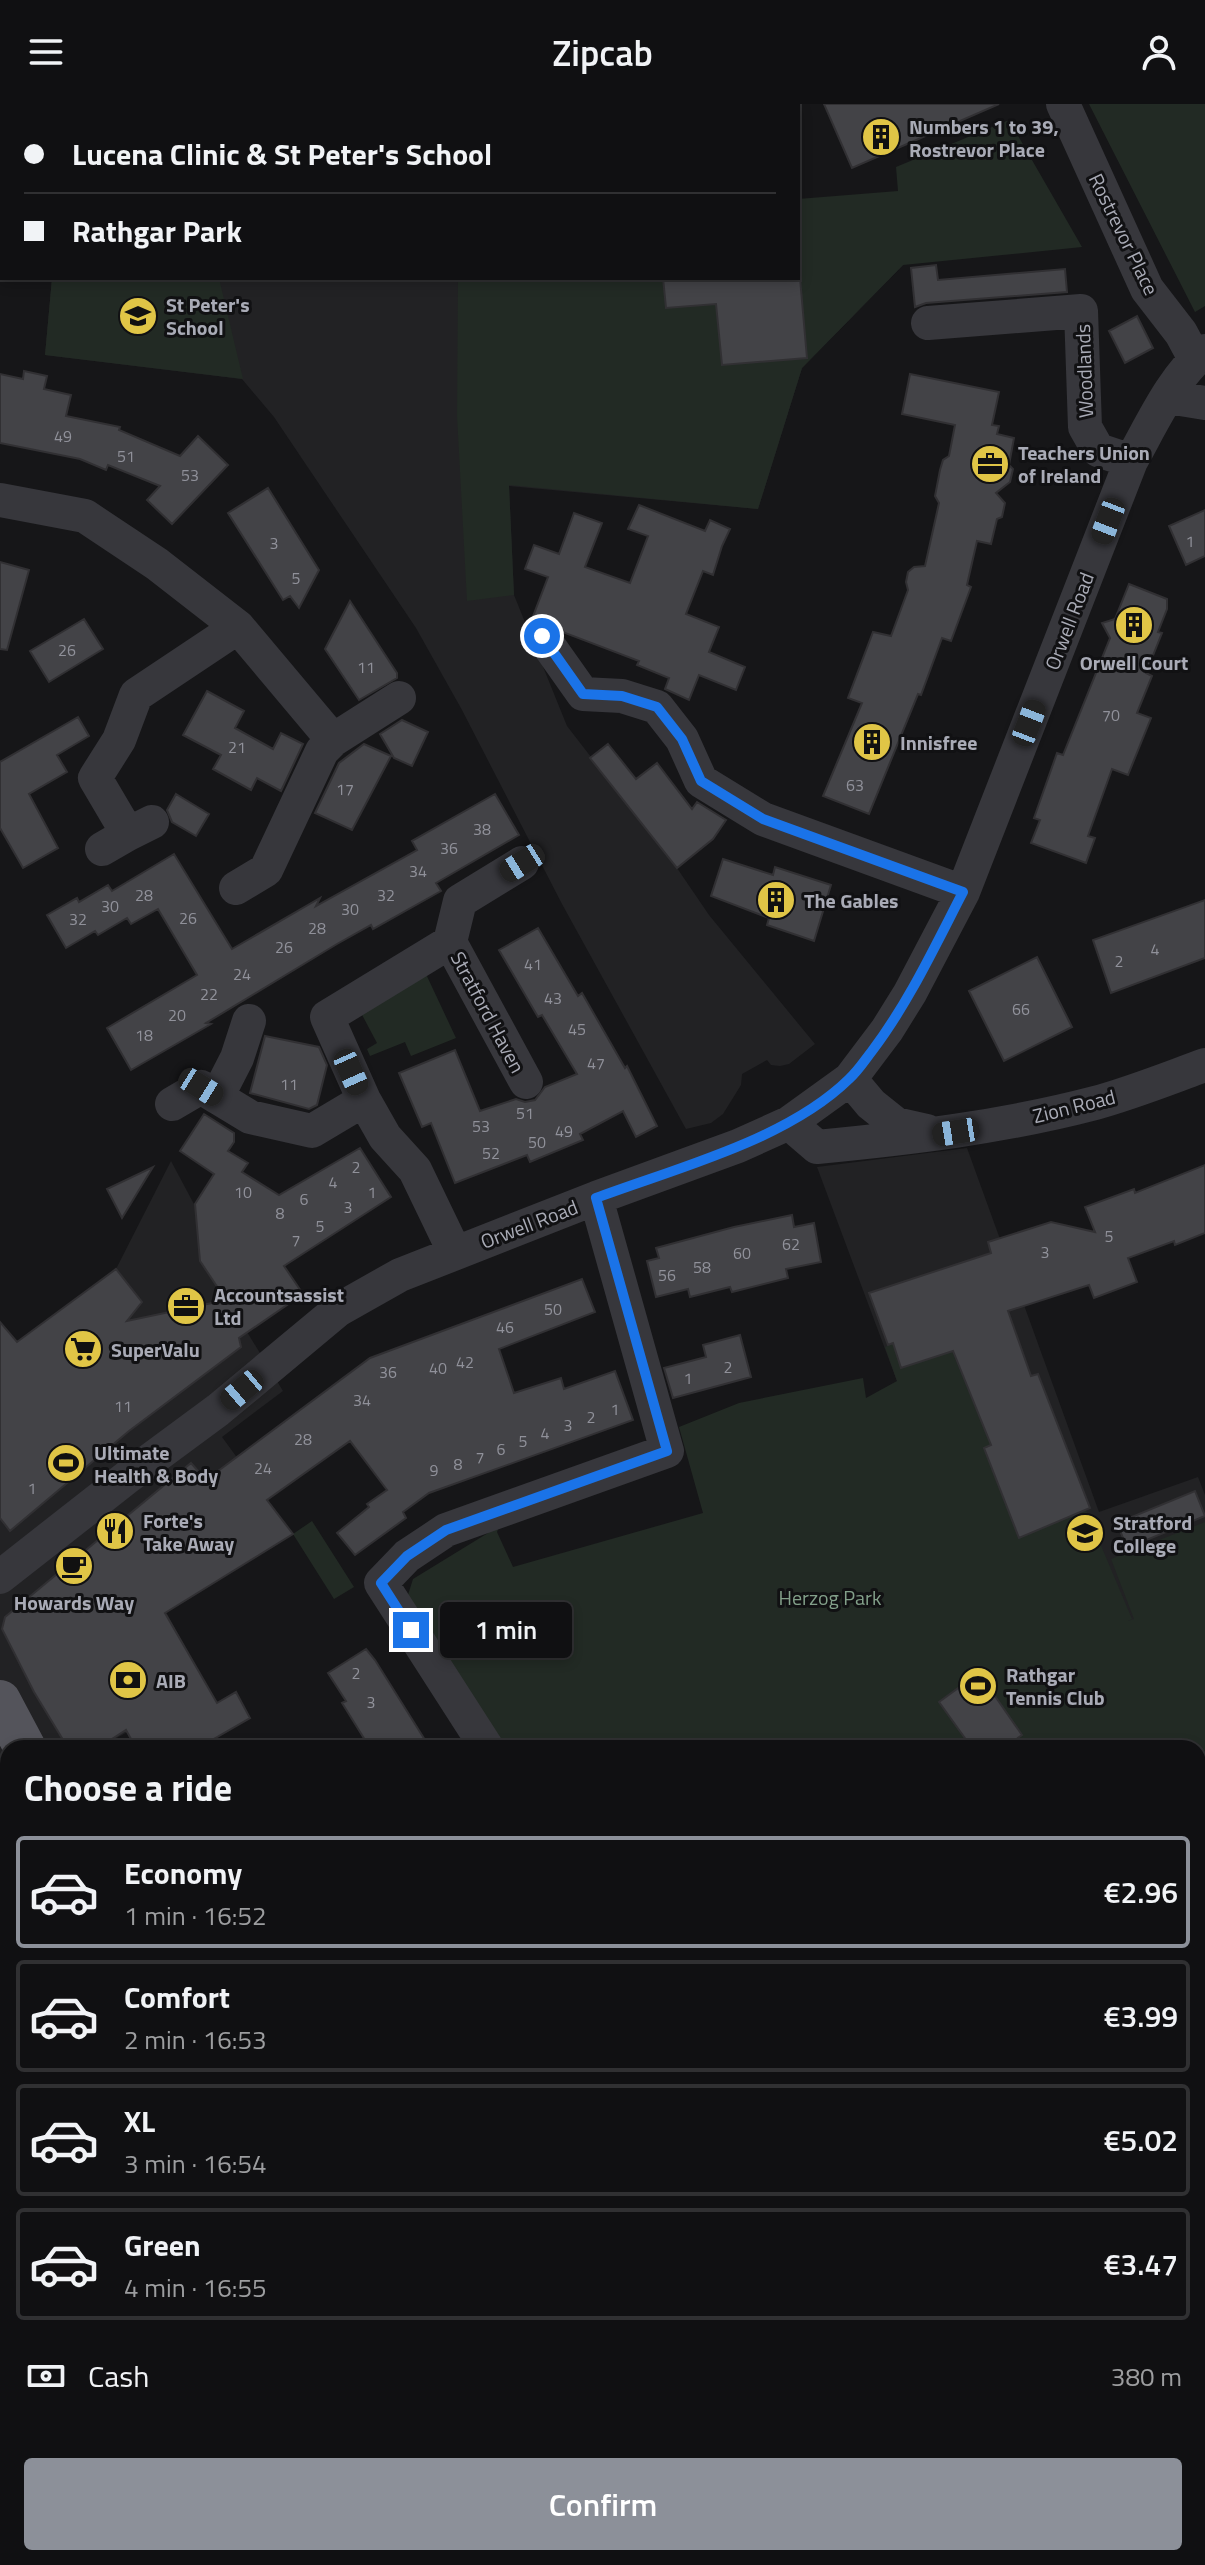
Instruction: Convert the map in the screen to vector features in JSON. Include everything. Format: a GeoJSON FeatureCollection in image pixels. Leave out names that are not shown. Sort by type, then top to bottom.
{"type":"FeatureCollection","features":[{"type":"Feature","properties":{"kind":"main road"},"geometry":{"type":"LineString","coordinates":[[0,1701],[21,1740]]}},
{"type":"Feature","properties":{"kind":"street","name":"Rostrevor Place"},"geometry":{"type":"LineString","coordinates":[[1063,104],[1147,289],[1200,355]]}},
{"type":"Feature","properties":{"kind":"street","name":"Woodlands"},"geometry":{"type":"LineString","coordinates":[[928,323],[1081,311],[1085,427],[1098,450],[1131,461]]}},
{"type":"Feature","properties":{"kind":"street","name":"Orwell Road"},"geometry":{"type":"LineString","coordinates":[[0,1577],[218,1410],[338,1310],[400,1275],[738,1146],[789,1123],[850,1079],[910,993],[963,892],[1131,461],[1168,397],[1200,355]]}},
{"type":"Feature","properties":{"kind":"street"},"geometry":{"type":"LineString","coordinates":[[1168,397],[1205,403]]}},
{"type":"Feature","properties":{"kind":"street"},"geometry":{"type":"LineString","coordinates":[[0,500],[85,516],[157,564],[238,627],[333,740]]}},
{"type":"Feature","properties":{"kind":"street"},"geometry":{"type":"LineString","coordinates":[[127,835],[95,778],[119,740],[136,695],[238,627]]}},
{"type":"Feature","properties":{"kind":"street"},"geometry":{"type":"LineString","coordinates":[[542,636],[583,694],[622,696],[657,707],[682,739],[701,781],[763,819],[963,892]]}},
{"type":"Feature","properties":{"kind":"street"},"geometry":{"type":"LineString","coordinates":[[236,888],[266,870],[322,751],[333,740],[399,698]]}},
{"type":"Feature","properties":{"kind":"street","name":"Stratford Haven"},"geometry":{"type":"LineString","coordinates":[[522,863],[460,901],[450,942],[526,1082]]}},
{"type":"Feature","properties":{"kind":"street","name":"Stratford Haven"},"geometry":{"type":"LineString","coordinates":[[450,942],[327,1017],[364,1100],[385,1137],[415,1170],[455,1253]]}},
{"type":"Feature","properties":{"kind":"street"},"geometry":{"type":"LineString","coordinates":[[217,1097],[237,1058],[249,1021]]}},
{"type":"Feature","properties":{"kind":"street","name":"Zion Road"},"geometry":{"type":"LineString","coordinates":[[789,1123],[817,1147],[939,1134],[1097,1102],[1205,1065]]}},
{"type":"Feature","properties":{"kind":"street","name":"Zion Road"},"geometry":{"type":"LineString","coordinates":[[850,1079],[871,1104],[896,1124],[939,1134]]}},
{"type":"Feature","properties":{"kind":"street"},"geometry":{"type":"LineString","coordinates":[[172,1104],[201,1087],[250,1117],[312,1131],[364,1100]]}},
{"type":"Feature","properties":{"kind":"street"},"geometry":{"type":"LineString","coordinates":[[482,1740],[381,1583],[407,1556],[446,1530],[667,1451],[596,1198]]}},
{"type":"Feature","properties":{"kind":"shaded area"},"geometry":{"type":"Polygon","coordinates":[[[800,200],[903,265],[802,368],[758,509],[509,486],[514,595],[567,726],[677,868],[709,915],[815,1044],[789,1064],[771,1065],[767,1060],[742,1074],[741,1085],[723,1114],[711,1123],[686,1129],[562,904],[416,628],[274,417],[242,379],[45,355],[52,280],[800,280],[800,200]]]}},
{"type":"Feature","properties":{"kind":"shaded area","name":"Stratford College"},"geometry":{"type":"Polygon","coordinates":[[[967,1148],[1099,1512],[1198,1477],[1205,1495],[1205,1740],[1047,1740],[897,1381],[817,1167],[967,1148]]]}},
{"type":"Feature","properties":{"kind":"shaded area"},"geometry":{"type":"Polygon","coordinates":[[[171,1161],[195,1206],[197,1218],[241,1322],[283,1391],[222,1437],[293,1534],[166,1612],[204,1681],[113,1740],[0,1740],[0,1338],[18,1342],[116,1269],[171,1161]]]}},
{"type":"Feature","properties":{"kind":"green space"},"geometry":{"type":"Polygon","coordinates":[[[1089,104],[1205,104],[1205,306],[1195,312],[1089,104]]]}},
{"type":"Feature","properties":{"kind":"green space"},"geometry":{"type":"Polygon","coordinates":[[[1009,120],[1082,247],[903,265],[802,368],[758,509],[509,485],[514,595],[467,601],[457,416],[458,280],[800,280],[800,199],[898,191],[896,167],[1009,120]]]}},
{"type":"Feature","properties":{"kind":"green space","name":"St Peter's School"},"geometry":{"type":"Polygon","coordinates":[[[52,280],[219,280],[243,379],[45,355],[52,280]]]}},
{"type":"Feature","properties":{"kind":"green space"},"geometry":{"type":"Polygon","coordinates":[[[425,972],[456,1038],[411,1056],[405,1042],[370,1056],[367,1049],[377,1043],[360,1011],[425,972]]]}},
{"type":"Feature","properties":{"kind":"green space","name":"Herzog Park"},"geometry":{"type":"Polygon","coordinates":[[[893,1343],[901,1368],[952,1351],[991,1445],[984,1448],[1019,1538],[1086,1510],[1132,1619],[1128,1621],[1134,1619],[1111,1559],[1205,1522],[1205,1740],[499,1740],[407,1598],[413,1579],[488,1533],[502,1518],[497,1532],[513,1567],[703,1513],[679,1427],[739,1403],[863,1378],[866,1398],[897,1381],[885,1347],[893,1343]]]}},
{"type":"Feature","properties":{"kind":"green space"},"geometry":{"type":"Polygon","coordinates":[[[312,1521],[354,1587],[334,1599],[293,1534],[312,1521]]]}},
{"type":"Feature","properties":{"kind":"building","name":"Numbers 1 to 39, Rostrevor Place"},"geometry":{"type":"Polygon","coordinates":[[[824,104],[999,104],[852,168],[824,104]]]}},
{"type":"Feature","properties":{"kind":"building"},"geometry":{"type":"Polygon","coordinates":[[[936,265],[938,280],[1065,269],[1067,292],[926,303],[915,307],[911,268],[936,265]]]}},
{"type":"Feature","properties":{"kind":"building"},"geometry":{"type":"Polygon","coordinates":[[[800,278],[807,358],[722,365],[716,304],[666,308],[663,280],[800,278]]]}},
{"type":"Feature","properties":{"kind":"building"},"geometry":{"type":"Polygon","coordinates":[[[1137,316],[1153,348],[1125,363],[1109,331],[1137,316]]]}},
{"type":"Feature","properties":{"kind":"building"},"geometry":{"type":"Polygon","coordinates":[[[24,371],[47,376],[44,389],[71,395],[66,416],[120,427],[119,430],[180,456],[198,436],[228,465],[172,524],[147,500],[160,486],[108,465],[106,470],[80,459],[0,443],[0,374],[23,379],[24,371]]]}},
{"type":"Feature","properties":{"kind":"building"},"geometry":{"type":"Polygon","coordinates":[[[910,374],[999,392],[992,425],[999,426],[997,434],[1014,438],[1009,465],[1013,469],[1010,482],[996,493],[1005,503],[1002,517],[997,519],[991,544],[977,541],[967,585],[971,587],[951,641],[942,638],[921,695],[918,694],[869,814],[823,796],[862,703],[848,698],[873,632],[891,636],[908,590],[908,572],[914,567],[925,566],[939,503],[935,496],[940,470],[943,460],[949,456],[955,425],[902,414],[910,374]]]}},
{"type":"Feature","properties":{"kind":"building"},"geometry":{"type":"Polygon","coordinates":[[[268,488],[319,570],[299,608],[290,596],[283,600],[228,513],[268,488]]]}},
{"type":"Feature","properties":{"kind":"building"},"geometry":{"type":"Polygon","coordinates":[[[639,505],[705,531],[710,520],[730,529],[713,575],[703,571],[686,614],[719,627],[709,652],[745,667],[736,690],[699,675],[689,700],[665,689],[669,678],[637,665],[639,661],[565,633],[550,618],[541,616],[532,619],[548,577],[525,569],[534,545],[559,554],[574,513],[602,523],[585,567],[630,583],[648,536],[628,529],[639,505]]]}},
{"type":"Feature","properties":{"kind":"building"},"geometry":{"type":"Polygon","coordinates":[[[1205,510],[1205,556],[1186,565],[1169,526],[1205,510]]]}},
{"type":"Feature","properties":{"kind":"building"},"geometry":{"type":"Polygon","coordinates":[[[0,562],[29,570],[7,650],[0,649],[0,562]]]}},
{"type":"Feature","properties":{"kind":"building"},"geometry":{"type":"Polygon","coordinates":[[[1129,584],[1167,599],[1167,609],[1158,632],[1162,633],[1146,673],[1152,676],[1137,713],[1151,718],[1128,775],[1112,769],[1088,836],[1095,838],[1086,863],[1031,843],[1040,820],[1034,818],[1057,753],[1063,755],[1110,638],[1102,623],[1115,619],[1129,584]]]}},
{"type":"Feature","properties":{"kind":"building"},"geometry":{"type":"Polygon","coordinates":[[[350,601],[397,673],[397,678],[359,700],[325,649],[350,601]]]}},
{"type":"Feature","properties":{"kind":"building"},"geometry":{"type":"Polygon","coordinates":[[[84,619],[103,649],[49,682],[30,651],[84,619]]]}},
{"type":"Feature","properties":{"kind":"building"},"geometry":{"type":"Polygon","coordinates":[[[207,691],[244,711],[235,728],[273,749],[281,733],[303,744],[281,791],[257,778],[251,790],[213,769],[221,755],[183,735],[207,691]]]}},
{"type":"Feature","properties":{"kind":"building"},"geometry":{"type":"Polygon","coordinates":[[[78,717],[89,736],[57,755],[67,772],[29,794],[58,848],[23,868],[0,828],[0,762],[78,717]]]}},
{"type":"Feature","properties":{"kind":"building"},"geometry":{"type":"Polygon","coordinates":[[[402,720],[428,732],[412,766],[394,758],[380,734],[402,720]]]}},
{"type":"Feature","properties":{"kind":"building"},"geometry":{"type":"Polygon","coordinates":[[[364,744],[391,756],[352,830],[315,813],[339,763],[364,744]]]}},
{"type":"Feature","properties":{"kind":"building"},"geometry":{"type":"Polygon","coordinates":[[[608,744],[636,779],[657,763],[692,809],[697,802],[726,820],[713,839],[677,868],[590,758],[608,744]]]}},
{"type":"Feature","properties":{"kind":"building"},"geometry":{"type":"Polygon","coordinates":[[[176,794],[209,814],[196,836],[172,822],[167,810],[176,794]]]}},
{"type":"Feature","properties":{"kind":"building"},"geometry":{"type":"Polygon","coordinates":[[[495,794],[519,835],[436,883],[441,891],[373,929],[371,925],[337,944],[206,1023],[211,1024],[131,1070],[107,1028],[197,975],[158,909],[131,924],[127,918],[98,935],[95,931],[66,948],[47,915],[77,898],[79,902],[108,885],[112,891],[174,854],[232,949],[320,898],[316,906],[417,850],[412,841],[495,794]]]}},
{"type":"Feature","properties":{"kind":"building","name":"The Gables"},"geometry":{"type":"Polygon","coordinates":[[[723,859],[773,875],[775,867],[831,885],[814,941],[767,925],[769,918],[711,896],[723,859]]]}},
{"type":"Feature","properties":{"kind":"building"},"geometry":{"type":"Polygon","coordinates":[[[1205,900],[1205,958],[1111,993],[1093,940],[1205,900]]]}},
{"type":"Feature","properties":{"kind":"building"},"geometry":{"type":"Polygon","coordinates":[[[538,928],[578,996],[582,993],[625,1068],[627,1066],[657,1126],[636,1137],[623,1111],[580,1134],[583,1140],[530,1162],[527,1155],[455,1183],[431,1123],[422,1127],[399,1073],[455,1050],[480,1111],[516,1099],[525,1102],[535,1100],[545,1087],[577,1074],[542,1015],[538,1017],[499,950],[538,928]]]}},
{"type":"Feature","properties":{"kind":"building"},"geometry":{"type":"Polygon","coordinates":[[[1037,957],[1072,1027],[1004,1061],[969,991],[1037,957]]]}},
{"type":"Feature","properties":{"kind":"building"},"geometry":{"type":"Polygon","coordinates":[[[265,1036],[319,1047],[327,1065],[317,1105],[309,1109],[250,1093],[265,1036]]]}},
{"type":"Feature","properties":{"kind":"building"},"geometry":{"type":"Polygon","coordinates":[[[204,1114],[234,1133],[234,1142],[228,1151],[248,1163],[242,1172],[279,1195],[360,1148],[391,1197],[284,1266],[303,1294],[239,1338],[241,1347],[129,1431],[10,1531],[0,1518],[0,1322],[17,1342],[116,1269],[142,1302],[127,1321],[226,1300],[200,1261],[195,1204],[214,1174],[180,1151],[204,1114]]]}},
{"type":"Feature","properties":{"kind":"building"},"geometry":{"type":"Polygon","coordinates":[[[1205,1165],[1205,1233],[1128,1258],[1137,1282],[1094,1298],[1089,1285],[1008,1311],[1031,1376],[1038,1374],[1090,1508],[1019,1538],[984,1448],[991,1445],[953,1351],[901,1368],[893,1343],[888,1345],[869,1293],[991,1253],[988,1242],[1051,1222],[1095,1232],[1085,1207],[1134,1189],[1135,1193],[1205,1165]]]}},
{"type":"Feature","properties":{"kind":"building"},"geometry":{"type":"Polygon","coordinates":[[[153,1167],[122,1218],[107,1189],[153,1167]]]}},
{"type":"Feature","properties":{"kind":"building"},"geometry":{"type":"Polygon","coordinates":[[[792,1215],[794,1227],[814,1223],[821,1262],[786,1269],[788,1278],[732,1292],[730,1287],[690,1297],[688,1289],[656,1297],[647,1261],[659,1258],[656,1248],[792,1215]]]}},
{"type":"Feature","properties":{"kind":"building"},"geometry":{"type":"Polygon","coordinates":[[[582,1279],[595,1312],[499,1349],[514,1393],[561,1378],[564,1389],[615,1371],[633,1420],[429,1493],[403,1512],[406,1518],[355,1555],[337,1533],[369,1507],[367,1504],[387,1490],[350,1441],[267,1500],[293,1534],[165,1613],[217,1703],[236,1692],[250,1718],[212,1740],[132,1740],[126,1730],[110,1740],[63,1740],[2,1629],[5,1617],[191,1463],[206,1480],[370,1358],[582,1279]]]}},
{"type":"Feature","properties":{"kind":"building"},"geometry":{"type":"Polygon","coordinates":[[[740,1335],[751,1377],[673,1398],[664,1368],[706,1357],[703,1345],[740,1335]]]}},
{"type":"Feature","properties":{"kind":"building"},"geometry":{"type":"Polygon","coordinates":[[[1195,1491],[1205,1516],[1127,1548],[1117,1523],[1195,1491]]]}},
{"type":"Feature","properties":{"kind":"building"},"geometry":{"type":"Polygon","coordinates":[[[366,1649],[425,1740],[365,1740],[328,1673],[366,1649]]]}},
{"type":"Feature","properties":{"kind":"building"},"geometry":{"type":"Polygon","coordinates":[[[979,1673],[1022,1735],[1015,1740],[966,1740],[939,1702],[979,1673]]]}},
{"type":"Feature","properties":{"kind":"place","name":"Numbers 1 to 39, Rostrevor Place"},"geometry":{"type":"Point","coordinates":[881,137]}},
{"type":"Feature","properties":{"kind":"place","name":"St Peter's School"},"geometry":{"type":"Point","coordinates":[138,316]}},
{"type":"Feature","properties":{"kind":"place","name":"Teachers Union of Ireland"},"geometry":{"type":"Point","coordinates":[990,464]}},
{"type":"Feature","properties":{"kind":"place","name":"Orwell Court"},"geometry":{"type":"Point","coordinates":[1134,625]}},
{"type":"Feature","properties":{"kind":"place","name":"Innisfree"},"geometry":{"type":"Point","coordinates":[872,742]}},
{"type":"Feature","properties":{"kind":"place","name":"The Gables"},"geometry":{"type":"Point","coordinates":[776,900]}},
{"type":"Feature","properties":{"kind":"place","name":"Accountsassist Ltd"},"geometry":{"type":"Point","coordinates":[186,1306]}},
{"type":"Feature","properties":{"kind":"place","name":"SuperValu"},"geometry":{"type":"Point","coordinates":[83,1349]}},
{"type":"Feature","properties":{"kind":"place","name":"Ultimate Health & Body"},"geometry":{"type":"Point","coordinates":[66,1463]}},
{"type":"Feature","properties":{"kind":"place","name":"Forte's Take Away"},"geometry":{"type":"Point","coordinates":[115,1531]}},
{"type":"Feature","properties":{"kind":"place","name":"Stratford College"},"geometry":{"type":"Point","coordinates":[1085,1533]}},
{"type":"Feature","properties":{"kind":"place","name":"Howards Way"},"geometry":{"type":"Point","coordinates":[74,1566]}},
{"type":"Feature","properties":{"kind":"place","name":"AIB"},"geometry":{"type":"Point","coordinates":[128,1680]}},
{"type":"Feature","properties":{"kind":"place","name":"Rathgar Tennis Club"},"geometry":{"type":"Point","coordinates":[978,1686]}},
{"type":"Feature","properties":{"kind":"route"},"geometry":{"type":"LineString","coordinates":[[411,1630],[381,1583],[407,1556],[446,1530],[667,1451],[596,1198],[738,1146],[789,1123],[850,1079],[910,993],[963,892],[763,819],[701,781],[682,739],[657,707],[622,696],[583,694],[542,636]]}}]}
